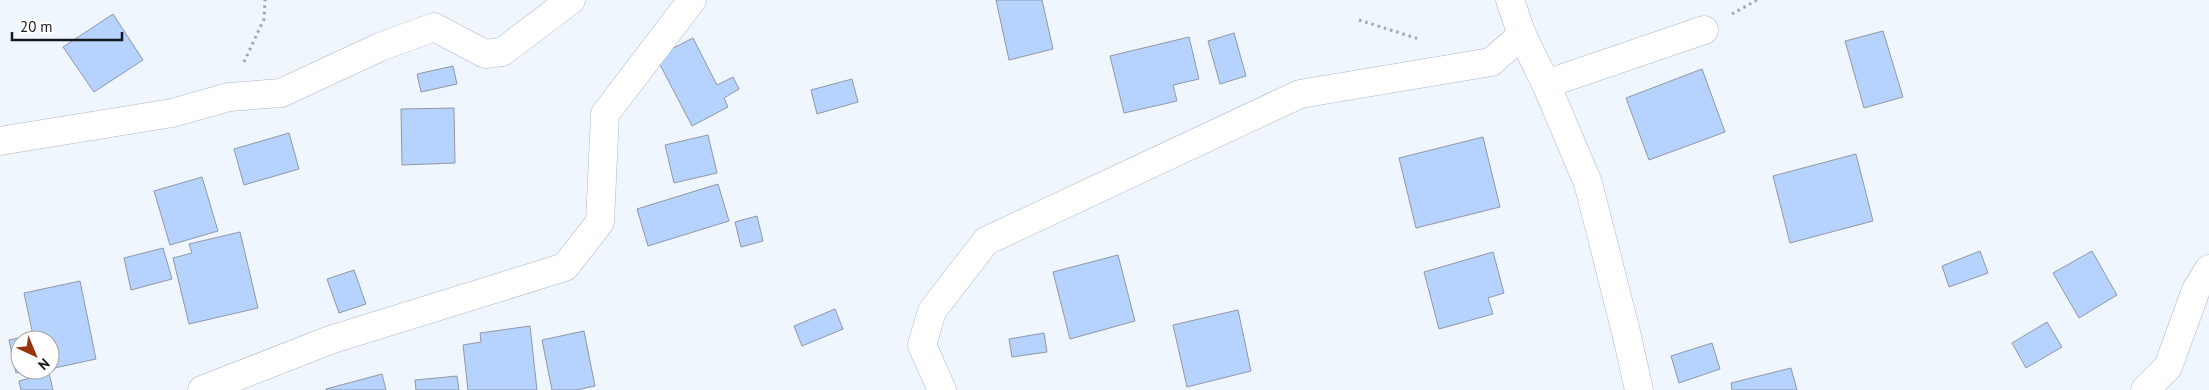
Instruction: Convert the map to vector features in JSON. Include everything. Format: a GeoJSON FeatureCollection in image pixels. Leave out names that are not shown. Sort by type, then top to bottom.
{"type":"FeatureCollection","features":[{"type":"Feature","properties":{"kind":"street"},"geometry":{"type":"LineString","coordinates":[[0,141],[172,113],[229,97],[281,93],[380,47],[434,27],[485,54],[502,52],[571,0]]}},
{"type":"Feature","properties":{"kind":"street"},"geometry":{"type":"LineString","coordinates":[[202,390],[330,340],[564,267],[600,222],[605,114],[692,0]]}},
{"type":"Feature","properties":{"kind":"street"},"geometry":{"type":"LineString","coordinates":[[1510,0],[1522,35],[1546,84],[1588,183],[1634,388]]}},
{"type":"Feature","properties":{"kind":"street"},"geometry":{"type":"LineString","coordinates":[[1546,84],[1704,30]]}},
{"type":"Feature","properties":{"kind":"street"},"geometry":{"type":"LineString","coordinates":[[942,390],[922,345],[932,311],[986,241],[1300,94],[1491,62],[1522,35]]}},
{"type":"Feature","properties":{"kind":"street"},"geometry":{"type":"LineString","coordinates":[[2145,390],[2168,367],[2196,290],[2209,269]]}},
{"type":"Feature","properties":{"kind":"path"},"geometry":{"type":"LineString","coordinates":[[229,97],[264,19],[265,0]]}},
{"type":"Feature","properties":{"kind":"building"},"geometry":{"type":"Polygon","coordinates":[[[996,0],[1042,0],[1053,49],[1009,60],[996,0]]]}},
{"type":"Feature","properties":{"kind":"building"},"geometry":{"type":"Polygon","coordinates":[[[113,14],[143,60],[94,92],[63,47],[113,14]]]}},
{"type":"Feature","properties":{"kind":"building"},"geometry":{"type":"Polygon","coordinates":[[[1883,31],[1903,97],[1864,108],[1845,41],[1883,31]]]}},
{"type":"Feature","properties":{"kind":"building"},"geometry":{"type":"Polygon","coordinates":[[[1234,33],[1246,76],[1220,84],[1208,41],[1234,33]]]}},
{"type":"Feature","properties":{"kind":"building"},"geometry":{"type":"Polygon","coordinates":[[[1189,37],[1199,79],[1173,85],[1177,101],[1124,113],[1110,56],[1189,37]]]}},
{"type":"Feature","properties":{"kind":"building"},"geometry":{"type":"Polygon","coordinates":[[[693,38],[717,85],[733,77],[739,89],[724,98],[728,107],[692,126],[656,57],[693,38]]]}},
{"type":"Feature","properties":{"kind":"building"},"geometry":{"type":"Polygon","coordinates":[[[453,66],[457,84],[421,92],[417,74],[453,66]]]}},
{"type":"Feature","properties":{"kind":"building"},"geometry":{"type":"Polygon","coordinates":[[[1702,69],[1725,132],[1649,160],[1626,98],[1702,69]]]}},
{"type":"Feature","properties":{"kind":"building"},"geometry":{"type":"Polygon","coordinates":[[[852,79],[858,102],[817,114],[811,90],[852,79]]]}},
{"type":"Feature","properties":{"kind":"building"},"geometry":{"type":"Polygon","coordinates":[[[454,108],[455,163],[402,165],[401,109],[454,108]]]}},
{"type":"Feature","properties":{"kind":"building"},"geometry":{"type":"Polygon","coordinates":[[[289,133],[299,169],[244,185],[234,149],[289,133]]]}},
{"type":"Feature","properties":{"kind":"building"},"geometry":{"type":"Polygon","coordinates":[[[708,135],[717,173],[674,183],[665,145],[708,135]]]}},
{"type":"Feature","properties":{"kind":"building"},"geometry":{"type":"Polygon","coordinates":[[[1483,137],[1500,207],[1416,228],[1399,158],[1483,137]]]}},
{"type":"Feature","properties":{"kind":"building"},"geometry":{"type":"Polygon","coordinates":[[[1856,154],[1873,221],[1790,243],[1773,176],[1856,154]]]}},
{"type":"Feature","properties":{"kind":"building"},"geometry":{"type":"Polygon","coordinates":[[[202,177],[218,231],[170,245],[154,191],[202,177]]]}},
{"type":"Feature","properties":{"kind":"building"},"geometry":{"type":"Polygon","coordinates":[[[718,184],[729,221],[648,246],[637,209],[718,184]]]}},
{"type":"Feature","properties":{"kind":"building"},"geometry":{"type":"Polygon","coordinates":[[[757,216],[763,241],[741,247],[735,222],[757,216]]]}},
{"type":"Feature","properties":{"kind":"building"},"geometry":{"type":"Polygon","coordinates":[[[240,232],[258,308],[189,324],[173,258],[192,253],[189,244],[240,232]]]}},
{"type":"Feature","properties":{"kind":"building"},"geometry":{"type":"Polygon","coordinates":[[[163,248],[172,279],[131,290],[124,258],[163,248]]]}},
{"type":"Feature","properties":{"kind":"building"},"geometry":{"type":"Polygon","coordinates":[[[1980,251],[1988,273],[1949,287],[1942,266],[1980,251]]]}},
{"type":"Feature","properties":{"kind":"building"},"geometry":{"type":"Polygon","coordinates":[[[2092,251],[2117,295],[2079,318],[2053,273],[2092,251]]]}},
{"type":"Feature","properties":{"kind":"building"},"geometry":{"type":"Polygon","coordinates":[[[1493,252],[1504,293],[1488,298],[1493,314],[1439,329],[1424,272],[1493,252]]]}},
{"type":"Feature","properties":{"kind":"building"},"geometry":{"type":"Polygon","coordinates":[[[1118,255],[1135,321],[1070,339],[1053,272],[1118,255]]]}},
{"type":"Feature","properties":{"kind":"building"},"geometry":{"type":"Polygon","coordinates":[[[354,270],[366,304],[339,313],[327,279],[354,270]]]}},
{"type":"Feature","properties":{"kind":"building"},"geometry":{"type":"Polygon","coordinates":[[[80,281],[96,359],[60,367],[60,330],[32,330],[24,293],[80,281]]]}},
{"type":"Feature","properties":{"kind":"building"},"geometry":{"type":"Polygon","coordinates":[[[835,309],[843,329],[802,346],[794,326],[835,309]]]}},
{"type":"Feature","properties":{"kind":"building"},"geometry":{"type":"Polygon","coordinates":[[[1238,310],[1251,371],[1187,387],[1173,325],[1238,310]]]}},
{"type":"Feature","properties":{"kind":"building"},"geometry":{"type":"Polygon","coordinates":[[[2047,322],[2062,347],[2026,368],[2012,343],[2047,322]]]}},
{"type":"Feature","properties":{"kind":"building"},"geometry":{"type":"Polygon","coordinates":[[[530,326],[537,390],[468,390],[463,345],[481,342],[480,333],[530,326]]]}},
{"type":"Feature","properties":{"kind":"building"},"geometry":{"type":"Polygon","coordinates":[[[584,331],[595,386],[576,390],[552,390],[542,340],[584,331]]]}},
{"type":"Feature","properties":{"kind":"building"},"geometry":{"type":"Polygon","coordinates":[[[1044,333],[1047,352],[1012,357],[1009,339],[1044,333]]]}},
{"type":"Feature","properties":{"kind":"building"},"geometry":{"type":"Polygon","coordinates":[[[1712,343],[1720,369],[1679,383],[1671,356],[1712,343]]]}},
{"type":"Feature","properties":{"kind":"building"},"geometry":{"type":"Polygon","coordinates":[[[1791,368],[1797,390],[1732,390],[1731,383],[1791,368]]]}},
{"type":"Feature","properties":{"kind":"building"},"geometry":{"type":"Polygon","coordinates":[[[382,374],[386,390],[326,390],[326,389],[382,374]]]}},
{"type":"Feature","properties":{"kind":"building"},"geometry":{"type":"Polygon","coordinates":[[[457,376],[459,390],[416,390],[415,380],[457,376]]]}},
{"type":"Feature","properties":{"kind":"building"},"geometry":{"type":"Polygon","coordinates":[[[51,380],[53,390],[21,390],[19,381],[51,380]]]}}]}
